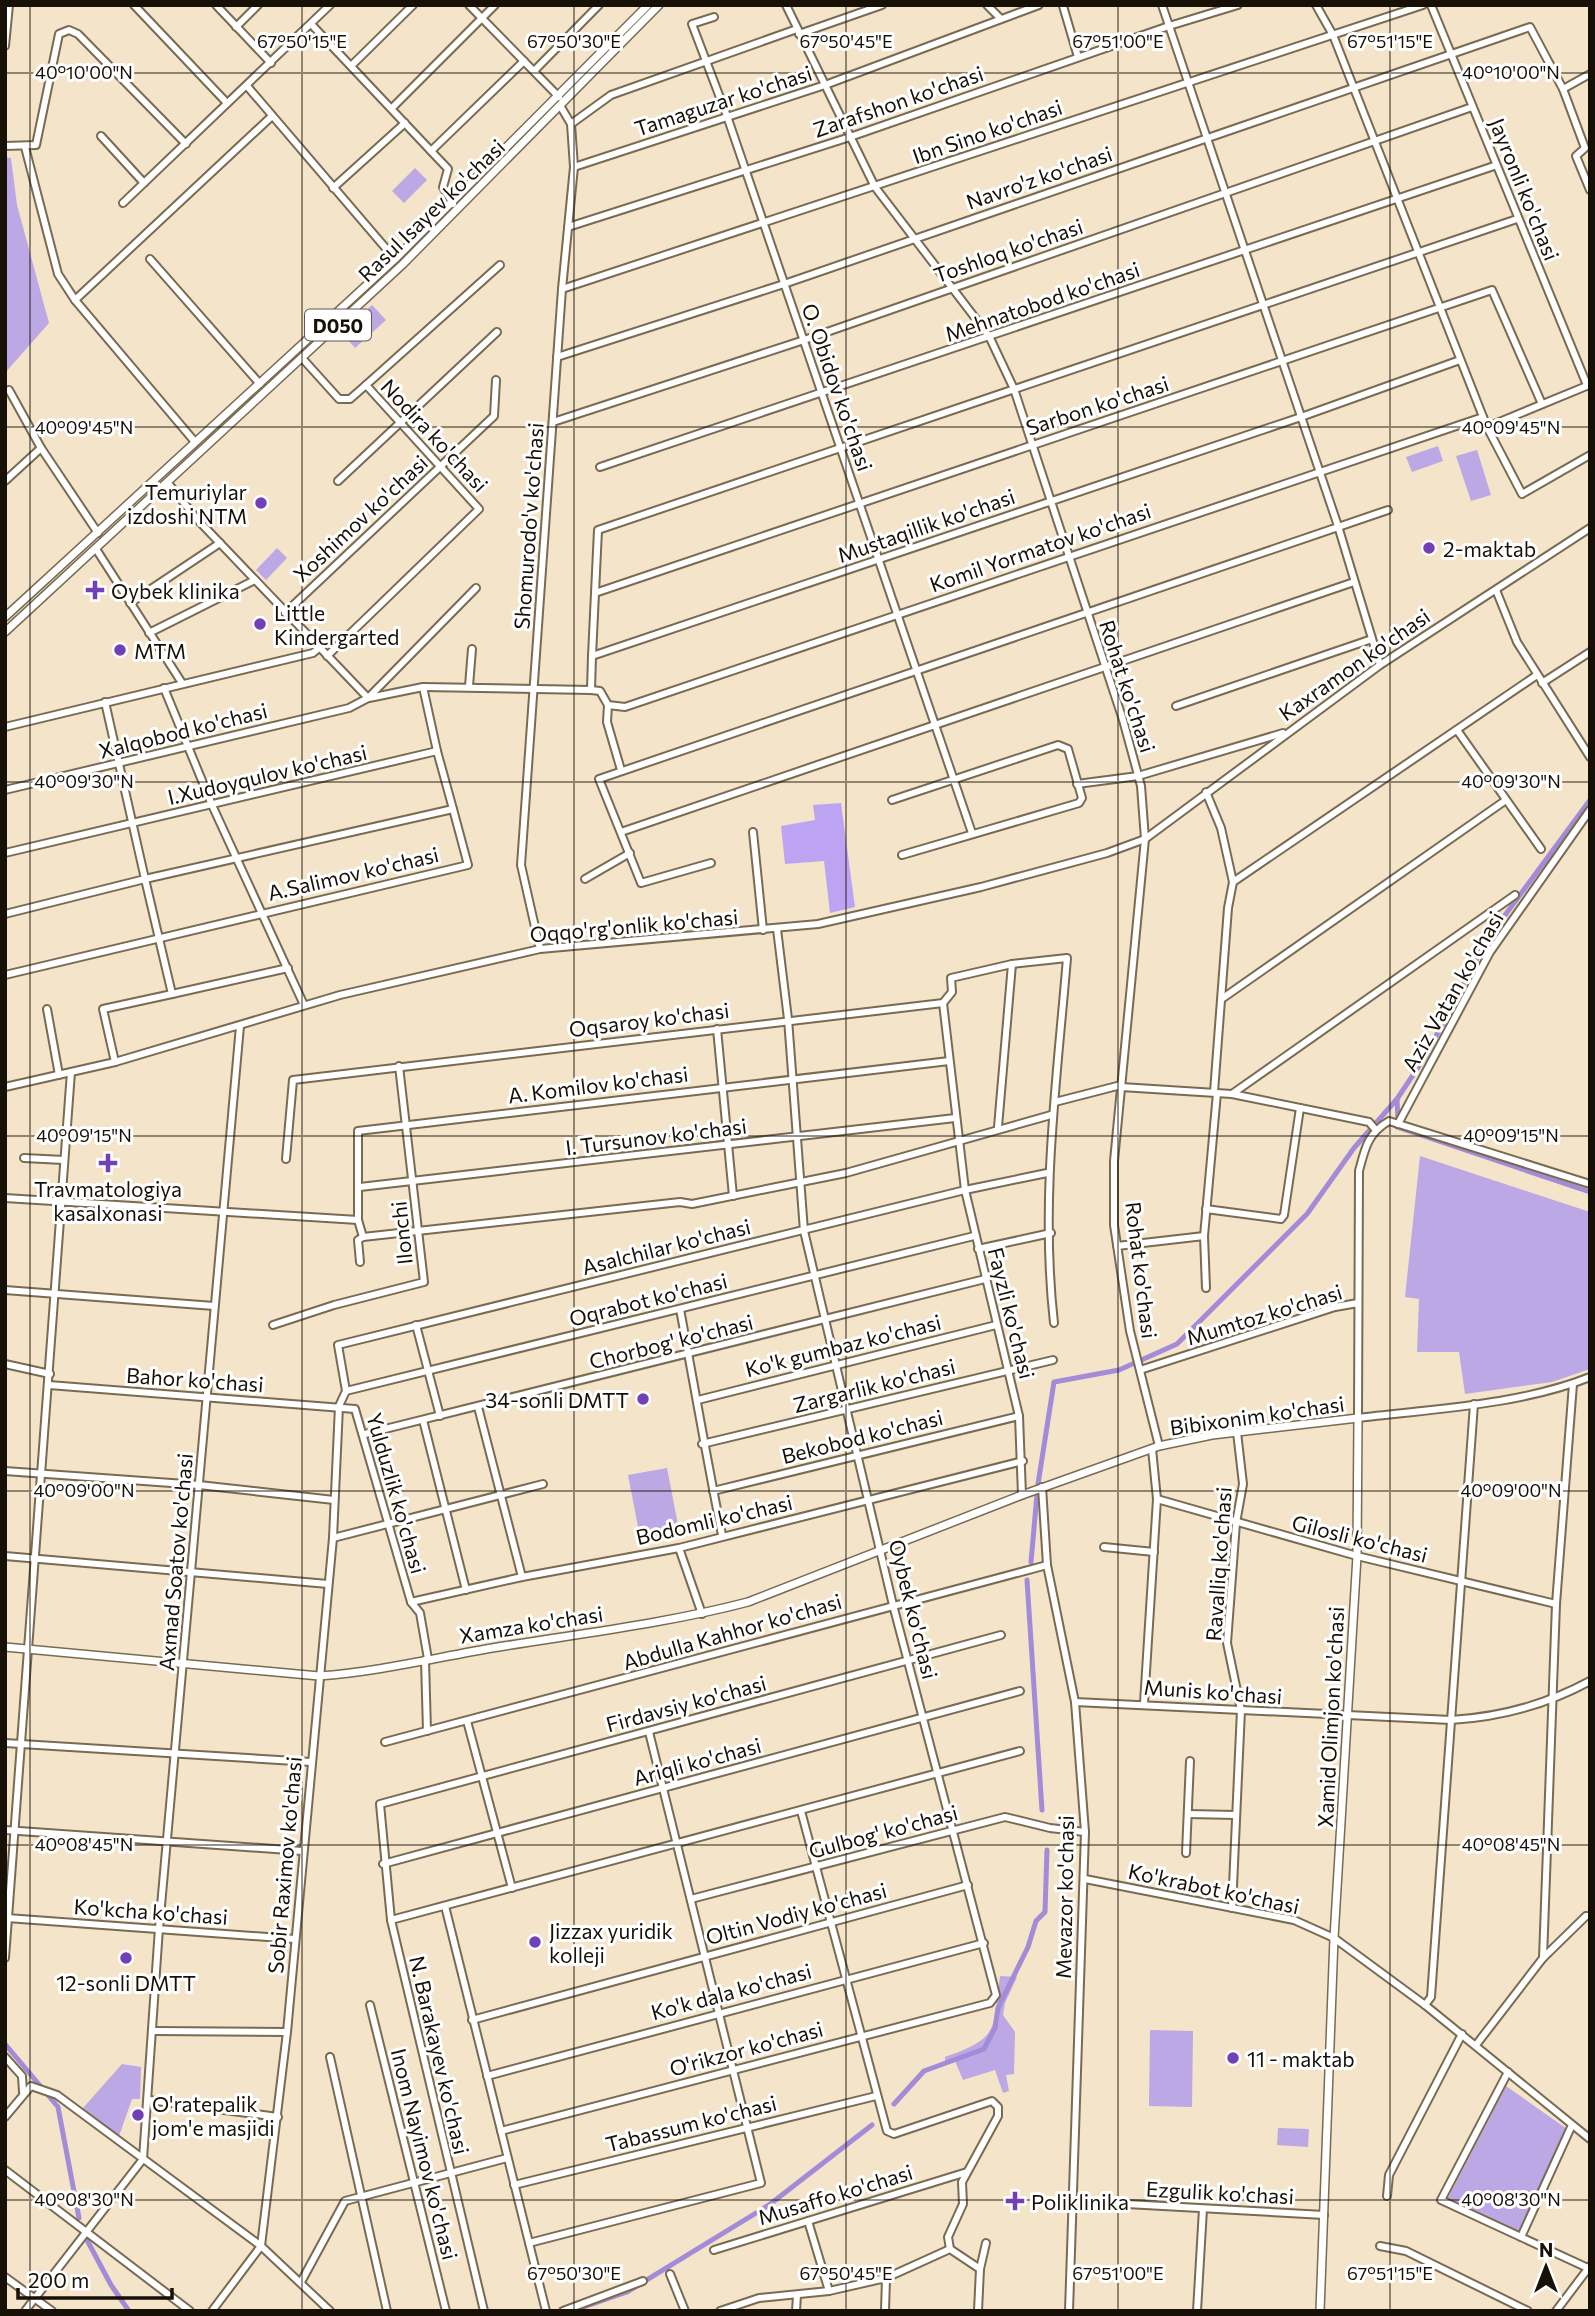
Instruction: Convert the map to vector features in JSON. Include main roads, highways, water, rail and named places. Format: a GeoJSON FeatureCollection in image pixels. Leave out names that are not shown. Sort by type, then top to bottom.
{"type":"FeatureCollection","features":[{"type":"Feature","properties":{"kind":"main road","name":"Rasul Isayev ko'chasi"},"geometry":{"type":"LineString","coordinates":[[5,617],[453,204],[648,5]]}},
{"type":"Feature","properties":{"kind":"main road","name":"Rasul Isayev ko'chasi"},"geometry":{"type":"LineString","coordinates":[[5,632],[267,392],[561,107],[659,5]]}},
{"type":"Feature","properties":{"kind":"main road"},"geometry":{"type":"LineString","coordinates":[[260,384],[267,392]]}},
{"type":"Feature","properties":{"kind":"main road","name":"Bibixonim ko'chasi"},"geometry":{"type":"LineString","coordinates":[[1042,1488],[1156,1447],[1237,1432],[1358,1418]]}},
{"type":"Feature","properties":{"kind":"main road","name":"Xamid Olimjon ko'chasi"},"geometry":{"type":"LineString","coordinates":[[1320,2311],[1334,1938],[1357,1556],[1358,1418]]}},
{"type":"Feature","properties":{"kind":"main road","name":"Xamza ko'chasi"},"geometry":{"type":"LineString","coordinates":[[5,1647],[319,1676],[366,1673],[427,1659],[702,1614],[748,1602],[1042,1488]]}},
{"type":"Feature","properties":{"kind":"waterway"},"geometry":{"type":"LineString","coordinates":[[1038,1484],[1054,1382],[1119,1370],[1177,1344],[1307,1214],[1354,1148],[1397,1099],[1425,1057],[1486,941],[1590,800]]}},
{"type":"Feature","properties":{"kind":"waterway"},"geometry":{"type":"LineString","coordinates":[[1397,1099],[1398,1122]]}},
{"type":"Feature","properties":{"kind":"waterway"},"geometry":{"type":"LineString","coordinates":[[1397,1127],[1590,1192]]}},
{"type":"Feature","properties":{"kind":"waterway"},"geometry":{"type":"LineString","coordinates":[[1031,1562],[1037,1494]]}},
{"type":"Feature","properties":{"kind":"waterway"},"geometry":{"type":"LineString","coordinates":[[1027,1580],[1042,1810]]}},
{"type":"Feature","properties":{"kind":"waterway"},"geometry":{"type":"LineString","coordinates":[[894,2104],[924,2071],[984,2049],[995,2028],[998,2008],[1028,1947],[1036,1921],[1045,1912],[1047,1850]]}},
{"type":"Feature","properties":{"kind":"waterway"},"geometry":{"type":"LineString","coordinates":[[5,2044],[58,2107],[79,2218]]}},
{"type":"Feature","properties":{"kind":"waterway"},"geometry":{"type":"LineString","coordinates":[[572,2311],[627,2292],[769,2205],[872,2125]]}},
{"type":"Feature","properties":{"kind":"waterway"},"geometry":{"type":"LineString","coordinates":[[87,2240],[111,2285],[129,2311]]}},
{"type":"Feature","properties":{"kind":"place","name":"Temuriylar izdoshi NTM"},"geometry":{"type":"Point","coordinates":[261,503]}},
{"type":"Feature","properties":{"kind":"place","name":"2-maktab"},"geometry":{"type":"Point","coordinates":[1429,548]}},
{"type":"Feature","properties":{"kind":"place","name":"Oybek klinika"},"geometry":{"type":"Point","coordinates":[95,590]}},
{"type":"Feature","properties":{"kind":"place","name":"Little Kindergarted"},"geometry":{"type":"Point","coordinates":[260,624]}},
{"type":"Feature","properties":{"kind":"place","name":"MTM"},"geometry":{"type":"Point","coordinates":[120,650]}},
{"type":"Feature","properties":{"kind":"place","name":"Travmatologiya kasalxonasi"},"geometry":{"type":"Point","coordinates":[108,1163]}},
{"type":"Feature","properties":{"kind":"place","name":"34-sonli DMTT"},"geometry":{"type":"Point","coordinates":[643,1399]}},
{"type":"Feature","properties":{"kind":"place","name":"Jizzax yuridik kolleji"},"geometry":{"type":"Point","coordinates":[535,1942]}},
{"type":"Feature","properties":{"kind":"place","name":"12-sonli DMTT"},"geometry":{"type":"Point","coordinates":[126,1958]}},
{"type":"Feature","properties":{"kind":"place","name":"11 - maktab"},"geometry":{"type":"Point","coordinates":[1233,2058]}},
{"type":"Feature","properties":{"kind":"place","name":"O'ratepalik jom'e masjidi"},"geometry":{"type":"Point","coordinates":[138,2115]}},
{"type":"Feature","properties":{"kind":"place","name":"Poliklinika"},"geometry":{"type":"Point","coordinates":[1015,2201]}}]}
